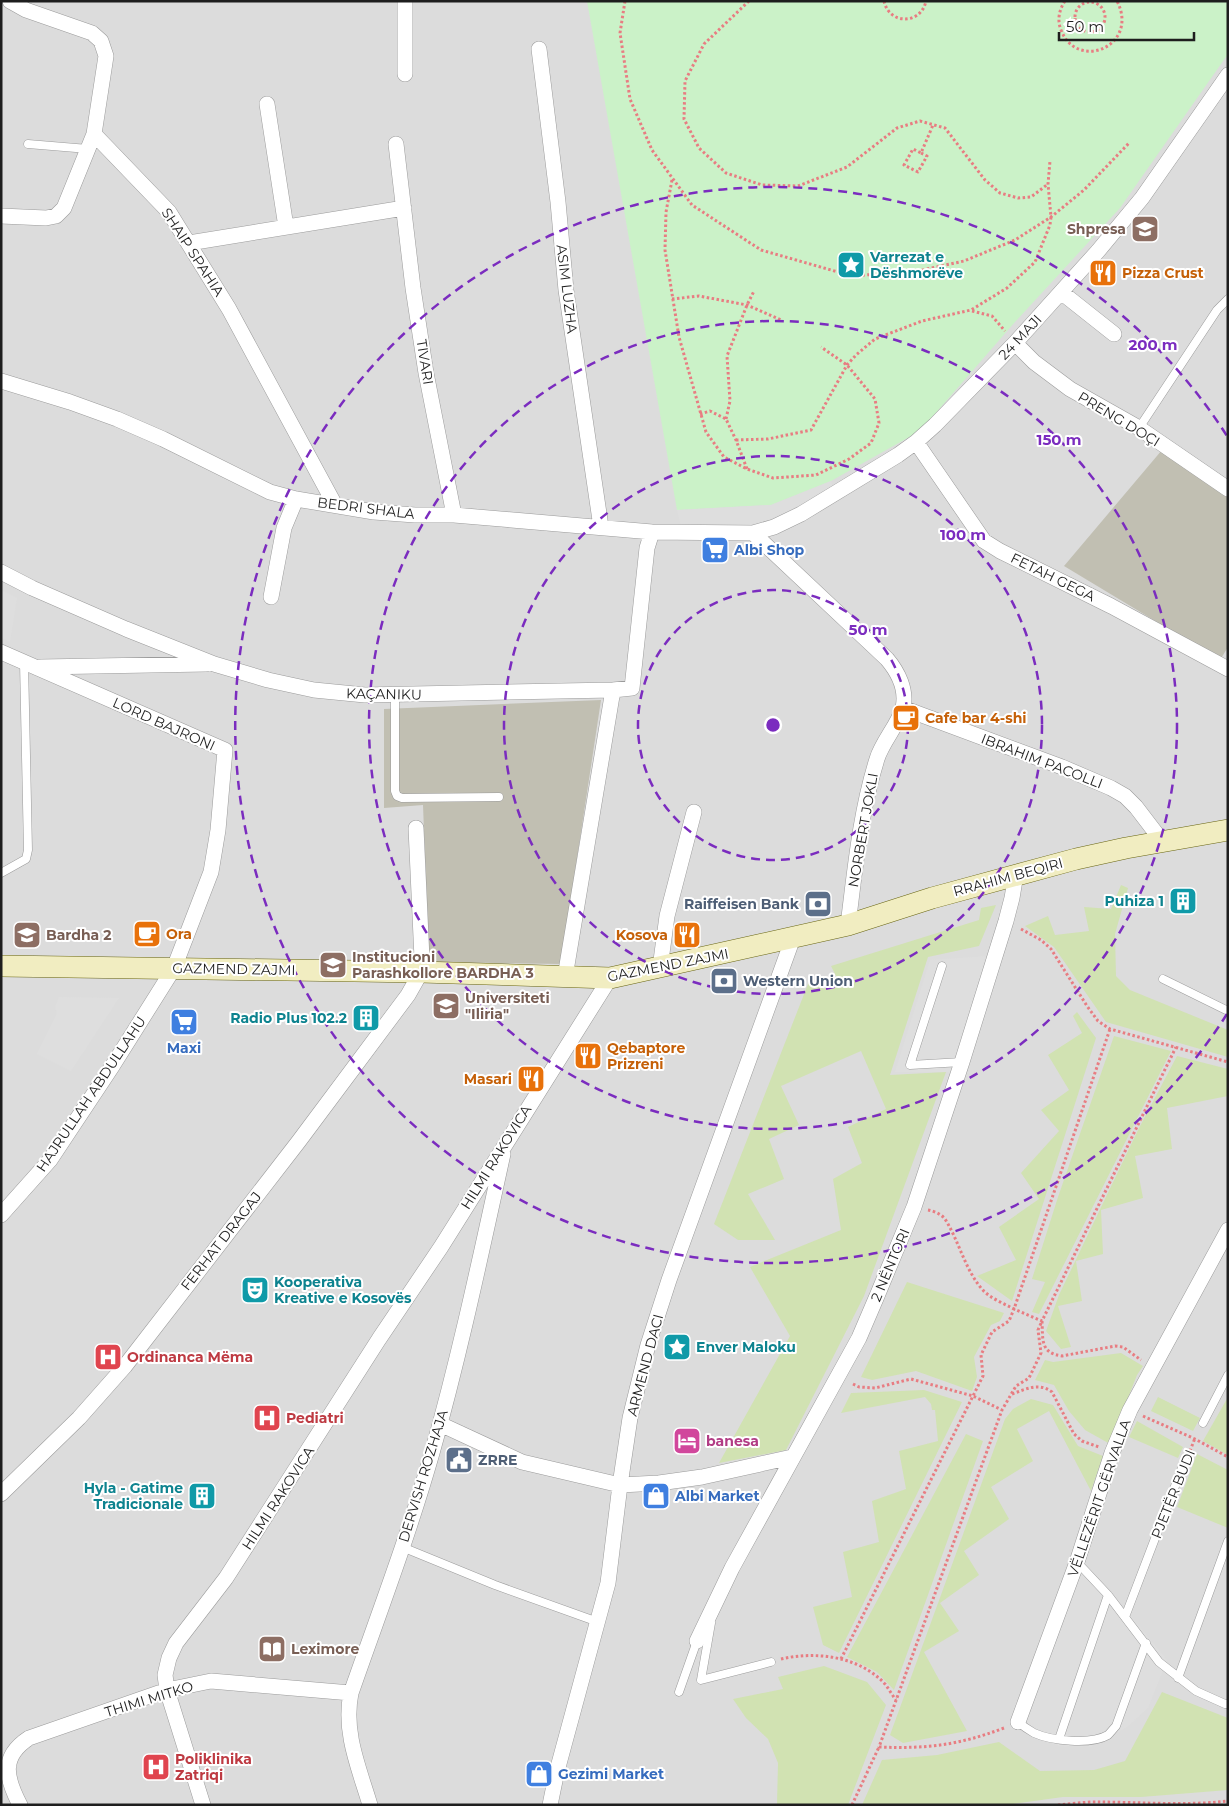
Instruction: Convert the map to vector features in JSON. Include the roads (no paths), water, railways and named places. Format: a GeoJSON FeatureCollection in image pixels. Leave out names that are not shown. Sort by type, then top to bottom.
{"type":"FeatureCollection","features":[{"type":"Feature","properties":{"kind":"street"},"geometry":{"type":"LineString","coordinates":[[1,216],[46,218],[56,216],[64,208],[94,134],[106,56],[102,41],[92,33],[26,10],[10,1]]}},
{"type":"Feature","properties":{"kind":"street"},"geometry":{"type":"LineString","coordinates":[[405,1],[405,74]]}},
{"type":"Feature","properties":{"kind":"street","name":"ASIM LUZHA"},"geometry":{"type":"LineString","coordinates":[[539,50],[558,202],[566,290],[601,528]]}},
{"type":"Feature","properties":{"kind":"street","name":"24 MAJI"},"geometry":{"type":"LineString","coordinates":[[753,533],[774,527],[801,514],[916,442],[1015,343],[1142,198],[1228,75]]}},
{"type":"Feature","properties":{"kind":"street"},"geometry":{"type":"LineString","coordinates":[[267,104],[286,227]]}},
{"type":"Feature","properties":{"kind":"street","name":"SHAIP SPAHIA"},"geometry":{"type":"LineString","coordinates":[[94,134],[169,212],[229,309],[335,505]]}},
{"type":"Feature","properties":{"kind":"street","name":"TIVARI"},"geometry":{"type":"LineString","coordinates":[[396,144],[426,373],[454,515]]}},
{"type":"Feature","properties":{"kind":"street"},"geometry":{"type":"LineString","coordinates":[[189,243],[404,208]]}},
{"type":"Feature","properties":{"kind":"street"},"geometry":{"type":"LineString","coordinates":[[1061,292],[1114,334]]}},
{"type":"Feature","properties":{"kind":"street","name":"PRENG DOÇI"},"geometry":{"type":"LineString","coordinates":[[1015,343],[1034,362],[1070,389],[1139,428],[1228,489]]}},
{"type":"Feature","properties":{"kind":"street","name":"BEDRI SHALA"},"geometry":{"type":"LineString","coordinates":[[1,382],[70,402],[117,419],[163,439],[270,492],[296,499],[382,512],[454,515],[652,532],[753,533]]}},
{"type":"Feature","properties":{"kind":"street","name":"FETAH GEGA"},"geometry":{"type":"LineString","coordinates":[[916,442],[984,541],[1228,669]]}},
{"type":"Feature","properties":{"kind":"street"},"geometry":{"type":"LineString","coordinates":[[271,597],[284,528],[296,499]]}},
{"type":"Feature","properties":{"kind":"street","name":"KAÇANIKU"},"geometry":{"type":"LineString","coordinates":[[1,572],[100,618],[214,664],[268,680],[314,690],[365,695],[395,695],[614,690],[632,688],[647,548],[652,532]]}},
{"type":"Feature","properties":{"kind":"street"},"geometry":{"type":"LineString","coordinates":[[753,533],[891,664],[901,682],[903,708]]}},
{"type":"Feature","properties":{"kind":"street","name":"LORD BAJRONI"},"geometry":{"type":"LineString","coordinates":[[1,652],[225,750],[218,830],[211,872],[174,968]]}},
{"type":"Feature","properties":{"kind":"street","name":"LORD BAJRONI"},"geometry":{"type":"LineString","coordinates":[[29,664],[214,664]]}},
{"type":"Feature","properties":{"kind":"street"},"geometry":{"type":"LineString","coordinates":[[565,977],[614,690]]}},
{"type":"Feature","properties":{"kind":"street","name":"IBRAHIM PACOLLI"},"geometry":{"type":"LineString","coordinates":[[903,708],[1111,788],[1125,796],[1136,807],[1162,841]]}},
{"type":"Feature","properties":{"kind":"street","name":"NORBERT JOKLI"},"geometry":{"type":"LineString","coordinates":[[848,925],[859,836],[867,793],[877,757],[903,708]]}},
{"type":"Feature","properties":{"kind":"street"},"geometry":{"type":"LineString","coordinates":[[660,968],[667,916],[694,812]]}},
{"type":"Feature","properties":{"kind":"street"},"geometry":{"type":"LineString","coordinates":[[416,828],[422,972]]}},
{"type":"Feature","properties":{"kind":"street","name":"RRAHIM BEQIRI"},"geometry":{"type":"LineString","coordinates":[[793,938],[848,925],[932,898],[1076,859],[1162,841],[1228,830]]}},
{"type":"Feature","properties":{"kind":"street","name":"2 NËNTORI"},"geometry":{"type":"LineString","coordinates":[[697,1641],[732,1568],[859,1338],[914,1207],[1006,921],[1016,874]]}},
{"type":"Feature","properties":{"kind":"street","name":"GAZMEND ZAJMI"},"geometry":{"type":"LineString","coordinates":[[1,966],[422,972],[610,978],[793,938]]}},
{"type":"Feature","properties":{"kind":"street","name":"ARMEND DACI"},"geometry":{"type":"LineString","coordinates":[[550,1805],[557,1771],[608,1583],[630,1418],[639,1379],[669,1280],[793,938]]}},
{"type":"Feature","properties":{"kind":"street","name":"HAJRULLAH ABDULLAHU"},"geometry":{"type":"LineString","coordinates":[[1,1214],[50,1160],[174,968]]}},
{"type":"Feature","properties":{"kind":"street","name":"FERHAT DRAGAJ"},"geometry":{"type":"LineString","coordinates":[[1,1494],[79,1418],[125,1366],[299,1142],[408,995],[422,972]]}},
{"type":"Feature","properties":{"kind":"street","name":"HILMI RAKOVICA"},"geometry":{"type":"LineString","coordinates":[[203,1805],[167,1690],[165,1675],[169,1658],[176,1643],[226,1578],[379,1339],[441,1247],[610,978]]}},
{"type":"Feature","properties":{"kind":"street","name":"DERVISH ROZHAJA"},"geometry":{"type":"LineString","coordinates":[[370,1805],[348,1731],[347,1710],[351,1693],[402,1547],[440,1424],[455,1369],[506,1141]]}},
{"type":"Feature","properties":{"kind":"street","name":"VËLLEZËRIT GËRVALLA"},"geometry":{"type":"LineString","coordinates":[[1018,1722],[1077,1562],[1112,1453],[1130,1410],[1227,1231]]}},
{"type":"Feature","properties":{"kind":"street"},"geometry":{"type":"LineString","coordinates":[[440,1424],[522,1462],[620,1485],[659,1483],[702,1477],[792,1457]]}},
{"type":"Feature","properties":{"kind":"street","name":"THIMI MITKO"},"geometry":{"type":"LineString","coordinates":[[20,1805],[10,1786],[7,1770],[10,1756],[18,1745],[29,1738],[167,1690],[211,1681],[351,1693]]}},
{"type":"Feature","properties":{"kind":"lane"},"geometry":{"type":"LineString","coordinates":[[28,144],[88,149]]}},
{"type":"Feature","properties":{"kind":"lane"},"geometry":{"type":"LineString","coordinates":[[1139,428],[1217,310],[1228,299]]}},
{"type":"Feature","properties":{"kind":"lane"},"geometry":{"type":"LineString","coordinates":[[1,873],[26,859],[28,850],[29,664]]}},
{"type":"Feature","properties":{"kind":"lane"},"geometry":{"type":"LineString","coordinates":[[395,695],[395,791],[397,796],[402,798],[499,798]]}},
{"type":"Feature","properties":{"kind":"lane"},"geometry":{"type":"LineString","coordinates":[[942,966],[910,1065],[962,1062]]}},
{"type":"Feature","properties":{"kind":"lane"},"geometry":{"type":"LineString","coordinates":[[1163,979],[1228,1011]]}},
{"type":"Feature","properties":{"kind":"lane"},"geometry":{"type":"LineString","coordinates":[[1203,1423],[1228,1374]]}},
{"type":"Feature","properties":{"kind":"lane","name":"PJETËR BUDI"},"geometry":{"type":"LineString","coordinates":[[1125,1617],[1185,1460]]}},
{"type":"Feature","properties":{"kind":"lane"},"geometry":{"type":"LineString","coordinates":[[1178,1678],[1228,1540]]}},
{"type":"Feature","properties":{"kind":"lane"},"geometry":{"type":"LineString","coordinates":[[402,1547],[598,1622]]}},
{"type":"Feature","properties":{"kind":"lane"},"geometry":{"type":"LineString","coordinates":[[1077,1562],[1108,1595],[1160,1662],[1178,1678],[1196,1690],[1228,1704]]}},
{"type":"Feature","properties":{"kind":"lane"},"geometry":{"type":"LineString","coordinates":[[1059,1739],[1108,1595]]}},
{"type":"Feature","properties":{"kind":"lane","name":"2 NËNTORI"},"geometry":{"type":"LineString","coordinates":[[714,1606],[701,1680],[771,1662]]}},
{"type":"Feature","properties":{"kind":"lane"},"geometry":{"type":"LineString","coordinates":[[679,1692],[697,1641]]}},
{"type":"Feature","properties":{"kind":"lane"},"geometry":{"type":"LineString","coordinates":[[1018,1722],[1032,1732],[1048,1738],[1089,1739],[1110,1734],[1116,1726],[1146,1643]]}},
{"type":"Feature","properties":{"kind":"place","name":"Shpresa"},"geometry":{"type":"Point","coordinates":[1145,229]}},
{"type":"Feature","properties":{"kind":"place","name":"Varrezat e Dëshmorëve"},"geometry":{"type":"Point","coordinates":[851,265]}},
{"type":"Feature","properties":{"kind":"place","name":"Pizza Crust"},"geometry":{"type":"Point","coordinates":[1103,273]}},
{"type":"Feature","properties":{"kind":"place","name":"Albi Shop"},"geometry":{"type":"Point","coordinates":[715,550]}},
{"type":"Feature","properties":{"kind":"place","name":"Cafe bar 4-shi"},"geometry":{"type":"Point","coordinates":[906,718]}},
{"type":"Feature","properties":{"kind":"place","name":"Puhiza 1"},"geometry":{"type":"Point","coordinates":[1183,901]}},
{"type":"Feature","properties":{"kind":"place","name":"Raiffeisen Bank"},"geometry":{"type":"Point","coordinates":[818,904]}},
{"type":"Feature","properties":{"kind":"place","name":"Ora"},"geometry":{"type":"Point","coordinates":[147,934]}},
{"type":"Feature","properties":{"kind":"place","name":"Bardha 2"},"geometry":{"type":"Point","coordinates":[27,935]}},
{"type":"Feature","properties":{"kind":"place","name":"Kosova"},"geometry":{"type":"Point","coordinates":[687,935]}},
{"type":"Feature","properties":{"kind":"place","name":"Institucioni Parashkollore BARDHA 3"},"geometry":{"type":"Point","coordinates":[333,965]}},
{"type":"Feature","properties":{"kind":"place","name":"Western Union"},"geometry":{"type":"Point","coordinates":[724,981]}},
{"type":"Feature","properties":{"kind":"place","name":"Universiteti \"Iliria\""},"geometry":{"type":"Point","coordinates":[446,1006]}},
{"type":"Feature","properties":{"kind":"place","name":"Radio Plus 102.2"},"geometry":{"type":"Point","coordinates":[366,1018]}},
{"type":"Feature","properties":{"kind":"place","name":"Maxi"},"geometry":{"type":"Point","coordinates":[184,1022]}},
{"type":"Feature","properties":{"kind":"place","name":"Qebaptore Prizreni"},"geometry":{"type":"Point","coordinates":[588,1056]}},
{"type":"Feature","properties":{"kind":"place","name":"Masari"},"geometry":{"type":"Point","coordinates":[531,1079]}},
{"type":"Feature","properties":{"kind":"place","name":"Kooperativa Kreative e Kosovës"},"geometry":{"type":"Point","coordinates":[255,1290]}},
{"type":"Feature","properties":{"kind":"place","name":"Enver Maloku"},"geometry":{"type":"Point","coordinates":[677,1347]}},
{"type":"Feature","properties":{"kind":"place","name":"Ordinanca Mëma"},"geometry":{"type":"Point","coordinates":[108,1357]}},
{"type":"Feature","properties":{"kind":"place","name":"Pediatri"},"geometry":{"type":"Point","coordinates":[267,1418]}},
{"type":"Feature","properties":{"kind":"place","name":"banesa"},"geometry":{"type":"Point","coordinates":[687,1441]}},
{"type":"Feature","properties":{"kind":"place","name":"ZRRE"},"geometry":{"type":"Point","coordinates":[459,1460]}},
{"type":"Feature","properties":{"kind":"place","name":"Hyla - Gatime Tradicionale"},"geometry":{"type":"Point","coordinates":[202,1496]}},
{"type":"Feature","properties":{"kind":"place","name":"Albi Market"},"geometry":{"type":"Point","coordinates":[656,1496]}},
{"type":"Feature","properties":{"kind":"place","name":"Leximore"},"geometry":{"type":"Point","coordinates":[272,1649]}},
{"type":"Feature","properties":{"kind":"place","name":"Poliklinika Zatriqi"},"geometry":{"type":"Point","coordinates":[156,1767]}},
{"type":"Feature","properties":{"kind":"place","name":"Gezimi Market"},"geometry":{"type":"Point","coordinates":[539,1774]}}]}
